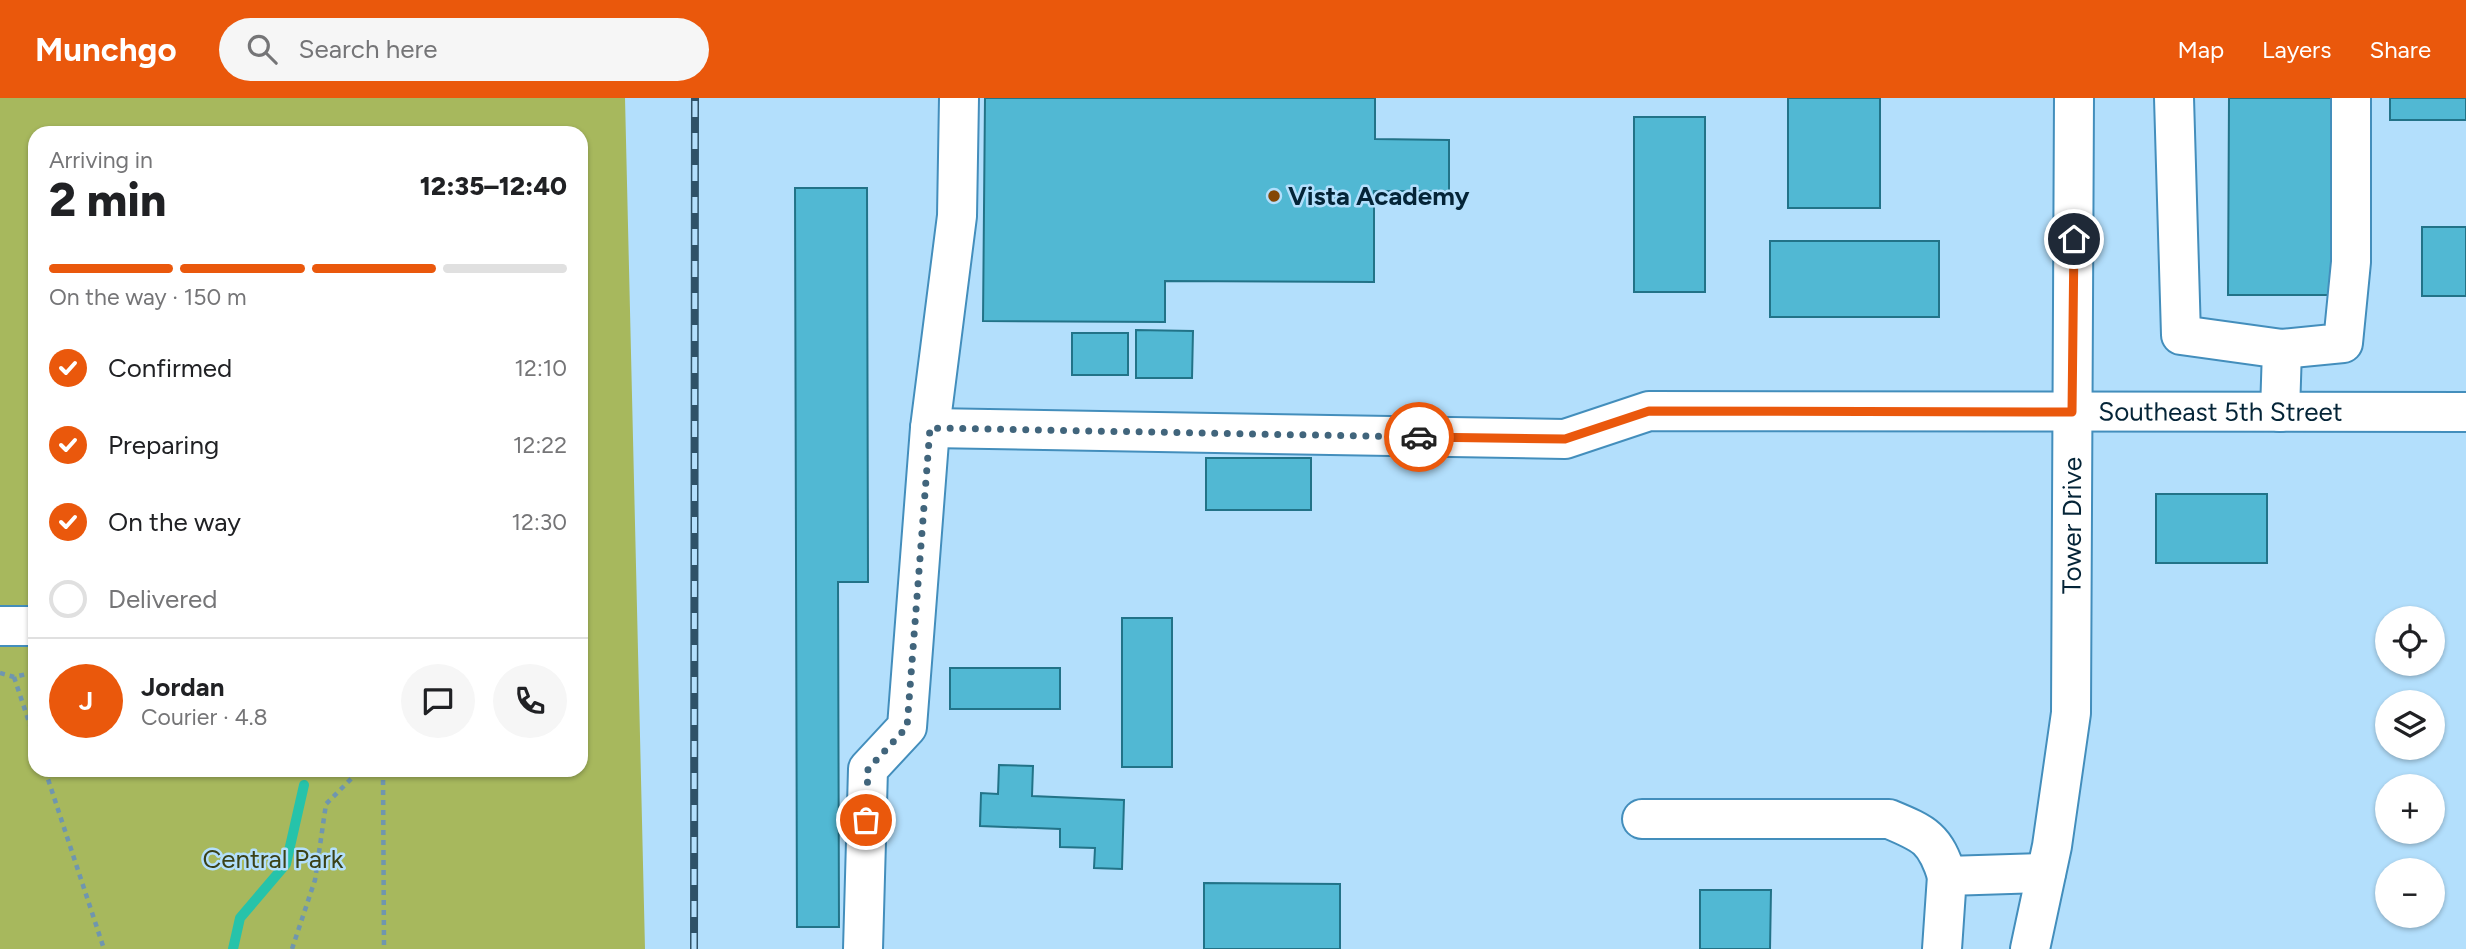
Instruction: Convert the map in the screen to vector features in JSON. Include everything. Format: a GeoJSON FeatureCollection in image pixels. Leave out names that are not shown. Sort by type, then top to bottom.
{"type":"FeatureCollection","features":[{"type":"Feature","properties":{"kind":"street"},"geometry":{"type":"LineString","coordinates":[[863,949],[868,769],[907,727],[930,428],[957,216],[959,98]]}},
{"type":"Feature","properties":{"kind":"street","name":"Tower Drive"},"geometry":{"type":"LineString","coordinates":[[2030,949],[2064,774],[2071,713],[2074,98]]}},
{"type":"Feature","properties":{"kind":"street"},"geometry":{"type":"LineString","coordinates":[[2174,98],[2181,335],[2283,349],[2343,343],[2351,262],[2351,98]]}},
{"type":"Feature","properties":{"kind":"street"},"geometry":{"type":"LineString","coordinates":[[2280,412],[2283,349]]}},
{"type":"Feature","properties":{"kind":"street","name":"Southeast 5th Street"},"geometry":{"type":"LineString","coordinates":[[930,428],[1565,439],[1649,411],[2466,412]]}},
{"type":"Feature","properties":{"kind":"street"},"geometry":{"type":"LineString","coordinates":[[0,626],[28,626]]}},
{"type":"Feature","properties":{"kind":"street"},"geometry":{"type":"LineString","coordinates":[[1642,819],[1889,819],[1924,834],[1941,855],[1947,876],[1942,949]]}},
{"type":"Feature","properties":{"kind":"street"},"geometry":{"type":"LineString","coordinates":[[1947,876],[2046,873]]}},
{"type":"Feature","properties":{"kind":"path"},"geometry":{"type":"LineString","coordinates":[[0,673],[14,677],[28,674]]}},
{"type":"Feature","properties":{"kind":"path"},"geometry":{"type":"LineString","coordinates":[[14,677],[28,719]]}},
{"type":"Feature","properties":{"kind":"path"},"geometry":{"type":"LineString","coordinates":[[47,777],[104,949]]}},
{"type":"Feature","properties":{"kind":"path"},"geometry":{"type":"LineString","coordinates":[[292,949],[315,880],[326,804],[353,777]]}},
{"type":"Feature","properties":{"kind":"path"},"geometry":{"type":"LineString","coordinates":[[383,777],[384,949]]}},
{"type":"Feature","properties":{"kind":"green space","name":"Central Park"},"geometry":{"type":"Polygon","coordinates":[[[0,98],[625,98],[645,949],[0,949],[0,98]]]}},
{"type":"Feature","properties":{"kind":"building"},"geometry":{"type":"Polygon","coordinates":[[[985,98],[1375,98],[1375,139],[1449,140],[1449,191],[1374,191],[1374,282],[1165,281],[1165,322],[983,321],[985,98]]]}},
{"type":"Feature","properties":{"kind":"building"},"geometry":{"type":"Polygon","coordinates":[[[1788,98],[1880,98],[1880,208],[1788,208],[1788,98]]]}},
{"type":"Feature","properties":{"kind":"building"},"geometry":{"type":"Polygon","coordinates":[[[2229,98],[2332,98],[2331,295],[2228,295],[2229,98]]]}},
{"type":"Feature","properties":{"kind":"building"},"geometry":{"type":"Polygon","coordinates":[[[2390,98],[2466,98],[2466,120],[2390,120],[2390,98]]]}},
{"type":"Feature","properties":{"kind":"building"},"geometry":{"type":"Polygon","coordinates":[[[1634,117],[1705,117],[1705,292],[1634,292],[1634,117]]]}},
{"type":"Feature","properties":{"kind":"building"},"geometry":{"type":"Polygon","coordinates":[[[795,188],[867,188],[868,582],[838,582],[839,927],[797,927],[795,188]]]}},
{"type":"Feature","properties":{"kind":"building"},"geometry":{"type":"Polygon","coordinates":[[[2422,227],[2466,227],[2466,296],[2422,296],[2422,227]]]}},
{"type":"Feature","properties":{"kind":"building"},"geometry":{"type":"Polygon","coordinates":[[[1770,241],[1939,241],[1939,317],[1770,317],[1770,241]]]}},
{"type":"Feature","properties":{"kind":"building"},"geometry":{"type":"Polygon","coordinates":[[[1136,330],[1193,331],[1192,378],[1136,378],[1136,330]]]}},
{"type":"Feature","properties":{"kind":"building"},"geometry":{"type":"Polygon","coordinates":[[[1072,333],[1128,333],[1128,375],[1072,375],[1072,333]]]}},
{"type":"Feature","properties":{"kind":"building"},"geometry":{"type":"Polygon","coordinates":[[[1206,458],[1311,458],[1311,510],[1206,510],[1206,458]]]}},
{"type":"Feature","properties":{"kind":"building"},"geometry":{"type":"Polygon","coordinates":[[[2156,494],[2267,494],[2267,563],[2156,563],[2156,494]]]}},
{"type":"Feature","properties":{"kind":"building"},"geometry":{"type":"Polygon","coordinates":[[[1122,618],[1172,618],[1172,767],[1122,767],[1122,618]]]}},
{"type":"Feature","properties":{"kind":"building"},"geometry":{"type":"Polygon","coordinates":[[[950,668],[1060,668],[1060,709],[950,709],[950,668]]]}},
{"type":"Feature","properties":{"kind":"building"},"geometry":{"type":"Polygon","coordinates":[[[999,765],[1033,766],[1032,796],[1124,800],[1122,869],[1094,868],[1095,848],[1060,847],[1060,829],[980,826],[981,793],[998,794],[999,765]]]}},
{"type":"Feature","properties":{"kind":"building"},"geometry":{"type":"Polygon","coordinates":[[[1204,883],[1340,884],[1340,949],[1204,949],[1204,883]]]}},
{"type":"Feature","properties":{"kind":"building"},"geometry":{"type":"Polygon","coordinates":[[[1700,890],[1771,890],[1770,949],[1700,949],[1700,890]]]}},
{"type":"Feature","properties":{"kind":"waterway"},"geometry":{"type":"LineString","coordinates":[[233,949],[240,918],[286,864],[304,785]]}},
{"type":"Feature","properties":{"kind":"railway"},"geometry":{"type":"LineString","coordinates":[[694,949],[695,98]]}},
{"type":"Feature","properties":{"kind":"way so far"},"geometry":{"type":"LineString","coordinates":[[866,820],[868,769],[907,727],[930,428],[1419,437]]}},
{"type":"Feature","properties":{"kind":"place","name":"Vista Academy"},"geometry":{"type":"Point","coordinates":[1274,196]}},
{"type":"Feature","properties":{"kind":"route"},"geometry":{"type":"LineString","coordinates":[[1419,437],[1565,439],[1649,411],[2072,412],[2074,239]]}}]}
